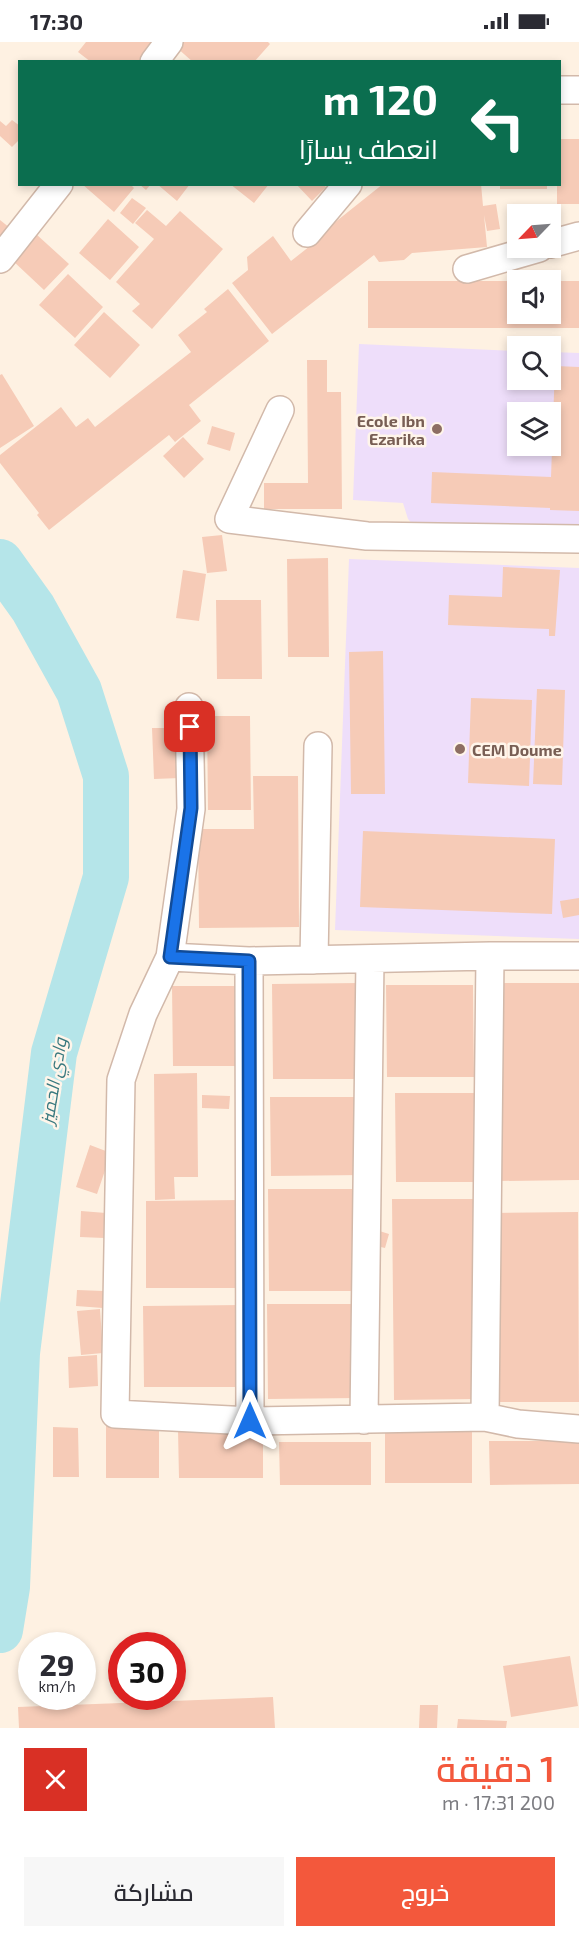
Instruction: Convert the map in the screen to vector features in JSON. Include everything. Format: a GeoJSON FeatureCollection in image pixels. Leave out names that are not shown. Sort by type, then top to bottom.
{"type":"FeatureCollection","features":[{"type":"Feature","properties":{"kind":"street"},"geometry":{"type":"LineString","coordinates":[[156,60],[169,42]]}},
{"type":"Feature","properties":{"kind":"street"},"geometry":{"type":"LineString","coordinates":[[561,90],[579,90]]}},
{"type":"Feature","properties":{"kind":"street"},"geometry":{"type":"LineString","coordinates":[[0,259],[57,186]]}},
{"type":"Feature","properties":{"kind":"street"},"geometry":{"type":"LineString","coordinates":[[307,233],[346,186]]}},
{"type":"Feature","properties":{"kind":"street"},"geometry":{"type":"LineString","coordinates":[[561,241],[579,236]]}},
{"type":"Feature","properties":{"kind":"street"},"geometry":{"type":"LineString","coordinates":[[467,268],[507,257]]}},
{"type":"Feature","properties":{"kind":"street"},"geometry":{"type":"LineString","coordinates":[[280,410],[229,519],[367,536],[579,539]]}},
{"type":"Feature","properties":{"kind":"street"},"geometry":{"type":"LineString","coordinates":[[189,707],[191,808],[170,957],[143,1014],[121,1080],[115,1414],[250,1421],[485,1417],[518,1424],[579,1429]]}},
{"type":"Feature","properties":{"kind":"street"},"geometry":{"type":"LineString","coordinates":[[314,960],[318,746]]}},
{"type":"Feature","properties":{"kind":"street"},"geometry":{"type":"LineString","coordinates":[[485,1417],[490,956]]}},
{"type":"Feature","properties":{"kind":"street"},"geometry":{"type":"LineString","coordinates":[[170,957],[249,961],[579,956]]}},
{"type":"Feature","properties":{"kind":"street"},"geometry":{"type":"LineString","coordinates":[[364,1420],[370,959]]}},
{"type":"Feature","properties":{"kind":"street"},"geometry":{"type":"LineString","coordinates":[[249,961],[250,1421]]}},
{"type":"Feature","properties":{"kind":"shaded area","name":"Ecole Ibn Ezarika"},"geometry":{"type":"Polygon","coordinates":[[[359,344],[507,351],[507,390],[561,390],[561,352],[579,353],[579,530],[419,531],[408,519],[403,503],[353,500],[359,344]]]}},
{"type":"Feature","properties":{"kind":"shaded area","name":"CEM Doume"},"geometry":{"type":"Polygon","coordinates":[[[349,559],[579,568],[579,939],[335,930],[349,559]]]}},
{"type":"Feature","properties":{"kind":"building"},"geometry":{"type":"Polygon","coordinates":[[[86,42],[154,42],[146,60],[88,60],[78,52],[86,42]]]}},
{"type":"Feature","properties":{"kind":"building"},"geometry":{"type":"Polygon","coordinates":[[[181,42],[268,42],[270,44],[256,60],[191,60],[176,47],[181,42]]]}},
{"type":"Feature","properties":{"kind":"building"},"geometry":{"type":"Polygon","coordinates":[[[12,120],[18,124],[18,141],[12,147],[0,136],[0,121],[6,126],[12,120]]]}},
{"type":"Feature","properties":{"kind":"building"},"geometry":{"type":"Polygon","coordinates":[[[561,139],[579,139],[579,204],[557,204],[557,186],[561,186],[561,139]]]}},
{"type":"Feature","properties":{"kind":"building"},"geometry":{"type":"Polygon","coordinates":[[[84,186],[132,186],[134,188],[114,212],[84,186]]]}},
{"type":"Feature","properties":{"kind":"building"},"geometry":{"type":"Polygon","coordinates":[[[159,186],[188,186],[177,201],[159,186]]]}},
{"type":"Feature","properties":{"kind":"building"},"geometry":{"type":"Polygon","coordinates":[[[233,186],[267,186],[254,203],[233,186]]]}},
{"type":"Feature","properties":{"kind":"building"},"geometry":{"type":"Polygon","coordinates":[[[298,186],[326,187],[312,201],[298,186]]]}},
{"type":"Feature","properties":{"kind":"building"},"geometry":{"type":"Polygon","coordinates":[[[380,186],[481,186],[483,206],[496,204],[500,229],[487,231],[484,215],[487,247],[412,253],[404,260],[379,262],[374,255],[272,334],[232,283],[248,270],[247,257],[273,236],[291,261],[310,246],[304,247],[380,186]]]}},
{"type":"Feature","properties":{"kind":"building"},"geometry":{"type":"Polygon","coordinates":[[[500,186],[547,186],[547,189],[500,189],[500,186]]]}},
{"type":"Feature","properties":{"kind":"building"},"geometry":{"type":"Polygon","coordinates":[[[132,198],[146,208],[133,224],[120,213],[132,198]]]}},
{"type":"Feature","properties":{"kind":"building"},"geometry":{"type":"Polygon","coordinates":[[[147,210],[166,226],[180,211],[223,249],[152,329],[132,311],[140,304],[116,282],[154,239],[135,223],[147,210]]]}},
{"type":"Feature","properties":{"kind":"building"},"geometry":{"type":"Polygon","coordinates":[[[108,219],[139,247],[110,280],[79,253],[108,219]]]}},
{"type":"Feature","properties":{"kind":"building"},"geometry":{"type":"Polygon","coordinates":[[[0,220],[10,228],[0,241],[0,220]]]}},
{"type":"Feature","properties":{"kind":"building"},"geometry":{"type":"Polygon","coordinates":[[[36,234],[69,264],[44,290],[12,260],[36,234]]]}},
{"type":"Feature","properties":{"kind":"building"},"geometry":{"type":"Polygon","coordinates":[[[68,274],[103,307],[75,338],[39,305],[68,274]]]}},
{"type":"Feature","properties":{"kind":"building"},"geometry":{"type":"Polygon","coordinates":[[[368,281],[507,281],[507,324],[561,324],[561,281],[579,281],[579,328],[368,328],[368,281]]]}},
{"type":"Feature","properties":{"kind":"building"},"geometry":{"type":"Polygon","coordinates":[[[228,289],[269,341],[189,405],[201,421],[175,442],[169,435],[49,530],[37,515],[39,513],[0,463],[0,455],[61,407],[76,427],[88,418],[95,427],[191,352],[178,335],[207,312],[204,309],[228,289]]]}},
{"type":"Feature","properties":{"kind":"building"},"geometry":{"type":"Polygon","coordinates":[[[104,312],[140,345],[110,378],[74,345],[104,312]]]}},
{"type":"Feature","properties":{"kind":"building"},"geometry":{"type":"Polygon","coordinates":[[[307,360],[327,360],[327,392],[341,392],[342,509],[264,509],[264,483],[308,483],[307,360]]]}},
{"type":"Feature","properties":{"kind":"building"},"geometry":{"type":"Polygon","coordinates":[[[561,366],[579,367],[579,511],[431,503],[432,472],[551,477],[552,456],[561,456],[561,402],[554,402],[554,390],[561,390],[561,366]]]}},
{"type":"Feature","properties":{"kind":"building"},"geometry":{"type":"Polygon","coordinates":[[[2,374],[34,426],[0,448],[0,375],[2,374]]]}},
{"type":"Feature","properties":{"kind":"building"},"geometry":{"type":"Polygon","coordinates":[[[212,426],[235,433],[230,451],[207,444],[212,426]]]}},
{"type":"Feature","properties":{"kind":"building"},"geometry":{"type":"Polygon","coordinates":[[[183,437],[204,459],[184,478],[163,456],[183,437]]]}},
{"type":"Feature","properties":{"kind":"building"},"geometry":{"type":"Polygon","coordinates":[[[222,535],[227,571],[207,573],[202,537],[222,535]]]}},
{"type":"Feature","properties":{"kind":"building"},"geometry":{"type":"Polygon","coordinates":[[[328,558],[329,657],[288,657],[287,559],[328,558]]]}},
{"type":"Feature","properties":{"kind":"building"},"geometry":{"type":"Polygon","coordinates":[[[503,567],[560,570],[555,636],[549,636],[549,629],[448,625],[449,595],[502,597],[503,567]]]}},
{"type":"Feature","properties":{"kind":"building"},"geometry":{"type":"Polygon","coordinates":[[[183,570],[206,574],[199,621],[176,618],[183,570]]]}},
{"type":"Feature","properties":{"kind":"building"},"geometry":{"type":"Polygon","coordinates":[[[216,600],[261,600],[262,679],[217,679],[216,600]]]}},
{"type":"Feature","properties":{"kind":"building"},"geometry":{"type":"Polygon","coordinates":[[[383,651],[385,794],[351,794],[349,652],[383,651]]]}},
{"type":"Feature","properties":{"kind":"building"},"geometry":{"type":"Polygon","coordinates":[[[537,689],[565,690],[562,785],[533,784],[537,689]]]}},
{"type":"Feature","properties":{"kind":"building"},"geometry":{"type":"Polygon","coordinates":[[[471,698],[532,700],[529,786],[468,783],[471,698]]]}},
{"type":"Feature","properties":{"kind":"building"},"geometry":{"type":"Polygon","coordinates":[[[207,716],[250,716],[251,810],[208,810],[207,716]]]}},
{"type":"Feature","properties":{"kind":"building"},"geometry":{"type":"Polygon","coordinates":[[[152,728],[178,728],[180,778],[154,779],[152,728]]]}},
{"type":"Feature","properties":{"kind":"building"},"geometry":{"type":"Polygon","coordinates":[[[253,776],[298,776],[299,927],[199,928],[198,829],[254,829],[253,776]]]}},
{"type":"Feature","properties":{"kind":"building"},"geometry":{"type":"Polygon","coordinates":[[[363,831],[555,839],[552,914],[360,907],[363,831]]]}},
{"type":"Feature","properties":{"kind":"building"},"geometry":{"type":"Polygon","coordinates":[[[579,898],[579,915],[563,918],[560,901],[579,898]]]}},
{"type":"Feature","properties":{"kind":"building"},"geometry":{"type":"Polygon","coordinates":[[[360,983],[361,1079],[273,1079],[272,984],[360,983]]]}},
{"type":"Feature","properties":{"kind":"building"},"geometry":{"type":"Polygon","coordinates":[[[497,983],[579,983],[579,1180],[499,1181],[497,983]]]}},
{"type":"Feature","properties":{"kind":"building"},"geometry":{"type":"Polygon","coordinates":[[[386,985],[473,985],[474,1077],[387,1077],[386,985]]]}},
{"type":"Feature","properties":{"kind":"building"},"geometry":{"type":"Polygon","coordinates":[[[172,986],[243,986],[243,1066],[173,1066],[172,986]]]}},
{"type":"Feature","properties":{"kind":"building"},"geometry":{"type":"Polygon","coordinates":[[[197,1073],[198,1177],[174,1177],[175,1199],[155,1200],[154,1074],[197,1073]]]}},
{"type":"Feature","properties":{"kind":"building"},"geometry":{"type":"Polygon","coordinates":[[[395,1093],[477,1093],[477,1182],[396,1182],[395,1093]]]}},
{"type":"Feature","properties":{"kind":"building"},"geometry":{"type":"Polygon","coordinates":[[[202,1095],[230,1096],[229,1109],[202,1108],[202,1095]]]}},
{"type":"Feature","properties":{"kind":"building"},"geometry":{"type":"Polygon","coordinates":[[[270,1097],[362,1097],[363,1175],[271,1176],[270,1097]]]}},
{"type":"Feature","properties":{"kind":"building"},"geometry":{"type":"Polygon","coordinates":[[[90,1145],[111,1153],[97,1194],[76,1187],[90,1145]]]}},
{"type":"Feature","properties":{"kind":"building"},"geometry":{"type":"Polygon","coordinates":[[[268,1189],[352,1189],[353,1291],[269,1291],[268,1189]]]}},
{"type":"Feature","properties":{"kind":"building"},"geometry":{"type":"Polygon","coordinates":[[[392,1199],[474,1199],[476,1399],[394,1400],[392,1199]]]}},
{"type":"Feature","properties":{"kind":"building"},"geometry":{"type":"Polygon","coordinates":[[[241,1200],[241,1288],[146,1288],[146,1201],[241,1200]]]}},
{"type":"Feature","properties":{"kind":"building"},"geometry":{"type":"Polygon","coordinates":[[[81,1211],[106,1213],[104,1238],[80,1237],[81,1211]]]}},
{"type":"Feature","properties":{"kind":"building"},"geometry":{"type":"Polygon","coordinates":[[[578,1212],[579,1402],[493,1402],[491,1213],[578,1212]]]}},
{"type":"Feature","properties":{"kind":"building"},"geometry":{"type":"Polygon","coordinates":[[[373,1229],[389,1234],[385,1248],[368,1244],[373,1229]]]}},
{"type":"Feature","properties":{"kind":"building"},"geometry":{"type":"Polygon","coordinates":[[[77,1290],[104,1291],[103,1308],[76,1306],[77,1290]]]}},
{"type":"Feature","properties":{"kind":"building"},"geometry":{"type":"Polygon","coordinates":[[[267,1304],[356,1304],[357,1398],[268,1399],[267,1304]]]}},
{"type":"Feature","properties":{"kind":"building"},"geometry":{"type":"Polygon","coordinates":[[[243,1305],[244,1387],[144,1387],[143,1306],[243,1305]]]}},
{"type":"Feature","properties":{"kind":"building"},"geometry":{"type":"Polygon","coordinates":[[[100,1309],[103,1353],[81,1355],[77,1311],[100,1309]]]}},
{"type":"Feature","properties":{"kind":"building"},"geometry":{"type":"Polygon","coordinates":[[[97,1355],[98,1386],[69,1388],[68,1357],[97,1355]]]}},
{"type":"Feature","properties":{"kind":"building"},"geometry":{"type":"Polygon","coordinates":[[[106,1424],[159,1424],[159,1478],[106,1478],[106,1424]]]}},
{"type":"Feature","properties":{"kind":"building"},"geometry":{"type":"Polygon","coordinates":[[[472,1426],[472,1483],[385,1483],[385,1427],[472,1426]]]}},
{"type":"Feature","properties":{"kind":"building"},"geometry":{"type":"Polygon","coordinates":[[[53,1427],[78,1428],[79,1477],[53,1477],[53,1427]]]}},
{"type":"Feature","properties":{"kind":"building"},"geometry":{"type":"Polygon","coordinates":[[[263,1429],[263,1478],[179,1478],[178,1430],[263,1429]]]}},
{"type":"Feature","properties":{"kind":"building"},"geometry":{"type":"Polygon","coordinates":[[[489,1441],[579,1441],[579,1484],[490,1485],[489,1441]]]}},
{"type":"Feature","properties":{"kind":"building"},"geometry":{"type":"Polygon","coordinates":[[[279,1442],[371,1442],[371,1485],[280,1485],[279,1442]]]}},
{"type":"Feature","properties":{"kind":"building"},"geometry":{"type":"Polygon","coordinates":[[[570,1656],[578,1706],[511,1717],[503,1666],[570,1656]]]}},
{"type":"Feature","properties":{"kind":"building"},"geometry":{"type":"Polygon","coordinates":[[[273,1697],[275,1728],[19,1728],[18,1710],[96,1710],[96,1704],[108,1703],[108,1710],[186,1710],[186,1700],[273,1697]]]}},
{"type":"Feature","properties":{"kind":"building"},"geometry":{"type":"Polygon","coordinates":[[[420,1705],[438,1705],[437,1728],[419,1728],[420,1705]]]}},
{"type":"Feature","properties":{"kind":"building"},"geometry":{"type":"Polygon","coordinates":[[[458,1719],[507,1721],[506,1728],[457,1728],[458,1719]]]}},
{"type":"Feature","properties":{"kind":"waterway","name":"وادي الحميز"},"geometry":{"type":"LineString","coordinates":[[0,562],[33,608],[79,691],[106,776],[106,877],[54,1053],[17,1353],[7,1587],[0,1630]]}},
{"type":"Feature","properties":{"kind":"place","name":"Ecole Ibn Ezarika"},"geometry":{"type":"Point","coordinates":[437,429]}},
{"type":"Feature","properties":{"kind":"place","name":"CEM Doume"},"geometry":{"type":"Point","coordinates":[460,749]}},
{"type":"Feature","properties":{"kind":"route"},"geometry":{"type":"LineString","coordinates":[[190,727],[191,808],[170,957],[249,961],[250,1421]]}}]}
